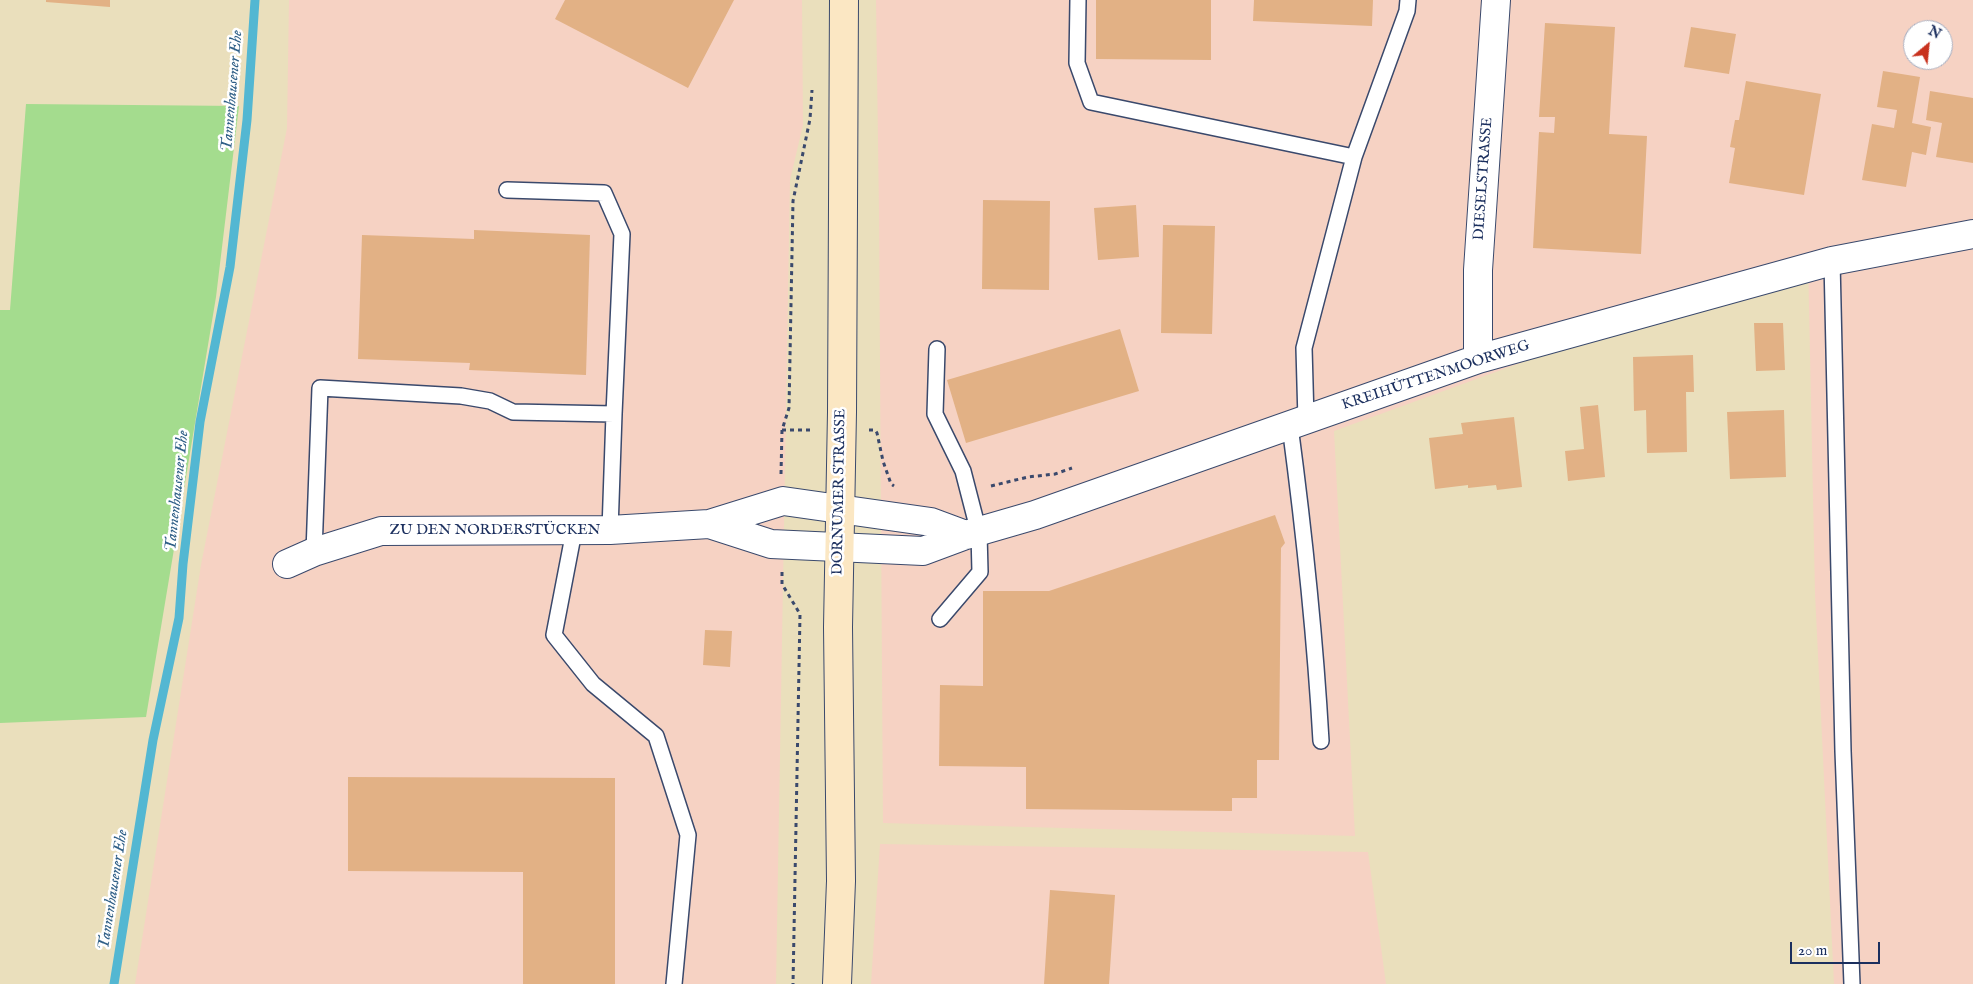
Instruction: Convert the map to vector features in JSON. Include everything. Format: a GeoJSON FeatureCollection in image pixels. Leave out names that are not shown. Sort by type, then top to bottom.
{"type":"FeatureCollection","features":[{"type":"Feature","properties":{"kind":"main road","name":"DORNUMER STRASSE"},"geometry":{"type":"LineString","coordinates":[[837,984],[841,881],[839,546],[842,429],[844,0]]}},
{"type":"Feature","properties":{"kind":"street","name":"DIESELSTRASSE"},"geometry":{"type":"LineString","coordinates":[[1478,359],[1478,270],[1496,0]]}},
{"type":"Feature","properties":{"kind":"street","name":"KREIHÜTTENMOORWEG"},"geometry":{"type":"LineString","coordinates":[[839,546],[923,551],[1035,515],[1478,359],[1832,261],[1973,234]]}},
{"type":"Feature","properties":{"kind":"street","name":"ZU DEN NORDERSTÜCKEN"},"geometry":{"type":"LineString","coordinates":[[287,564],[314,552],[382,532],[574,531],[709,524],[783,501],[840,510]]}},
{"type":"Feature","properties":{"kind":"street"},"geometry":{"type":"LineString","coordinates":[[840,510],[931,522],[972,534]]}},
{"type":"Feature","properties":{"kind":"street","name":"ZU DEN NORDERSTÜCKEN"},"geometry":{"type":"LineString","coordinates":[[709,524],[771,544],[839,546]]}},
{"type":"Feature","properties":{"kind":"lane"},"geometry":{"type":"LineString","coordinates":[[1078,0],[1077,63],[1091,102],[1354,157]]}},
{"type":"Feature","properties":{"kind":"lane"},"geometry":{"type":"LineString","coordinates":[[1321,741],[1316,652],[1304,528],[1298,423],[1304,348],[1354,157],[1407,12],[1408,0]]}},
{"type":"Feature","properties":{"kind":"lane"},"geometry":{"type":"LineString","coordinates":[[507,190],[604,193],[622,234],[610,530]]}},
{"type":"Feature","properties":{"kind":"lane"},"geometry":{"type":"LineString","coordinates":[[1832,261],[1843,751],[1852,984]]}},
{"type":"Feature","properties":{"kind":"lane"},"geometry":{"type":"LineString","coordinates":[[937,348],[935,414],[963,471],[968,492],[972,534],[980,572],[940,619]]}},
{"type":"Feature","properties":{"kind":"lane"},"geometry":{"type":"LineString","coordinates":[[314,552],[320,388],[461,396],[490,401],[513,412],[614,414]]}},
{"type":"Feature","properties":{"kind":"lane"},"geometry":{"type":"LineString","coordinates":[[574,531],[554,635],[593,684],[656,736],[688,835],[674,984]]}},
{"type":"Feature","properties":{"kind":"path"},"geometry":{"type":"LineString","coordinates":[[783,501],[780,472],[782,430],[789,408],[792,201],[810,119],[812,89]]}},
{"type":"Feature","properties":{"kind":"path"},"geometry":{"type":"LineString","coordinates":[[782,430],[875,430],[891,484],[897,489]]}},
{"type":"Feature","properties":{"kind":"path"},"geometry":{"type":"LineString","coordinates":[[968,492],[1028,477],[1056,474],[1074,468]]}},
{"type":"Feature","properties":{"kind":"path"},"geometry":{"type":"LineString","coordinates":[[783,544],[782,584],[800,614],[793,984]]}},
{"type":"Feature","properties":{"kind":"shaded area"},"geometry":{"type":"Polygon","coordinates":[[[289,0],[802,0],[803,125],[790,180],[776,984],[135,984],[201,565],[287,128],[289,0]]]}},
{"type":"Feature","properties":{"kind":"shaded area"},"geometry":{"type":"Polygon","coordinates":[[[876,0],[1973,0],[1973,984],[1834,984],[1815,593],[1808,258],[1334,431],[1355,836],[883,823],[876,0]]]}},
{"type":"Feature","properties":{"kind":"shaded area"},"geometry":{"type":"Polygon","coordinates":[[[880,844],[1368,852],[1386,984],[871,984],[880,844]]]}},
{"type":"Feature","properties":{"kind":"green space"},"geometry":{"type":"Polygon","coordinates":[[[26,104],[239,106],[216,297],[146,717],[0,723],[0,310],[10,310],[26,104]]]}},
{"type":"Feature","properties":{"kind":"building"},"geometry":{"type":"Polygon","coordinates":[[[46,0],[110,0],[110,7],[46,2],[46,0]]]}},
{"type":"Feature","properties":{"kind":"building"},"geometry":{"type":"Polygon","coordinates":[[[565,0],[734,0],[688,88],[555,19],[565,0]]]}},
{"type":"Feature","properties":{"kind":"building"},"geometry":{"type":"Polygon","coordinates":[[[1096,0],[1211,0],[1211,60],[1096,59],[1096,0]]]}},
{"type":"Feature","properties":{"kind":"building"},"geometry":{"type":"Polygon","coordinates":[[[1254,0],[1373,0],[1372,26],[1253,21],[1254,0]]]}},
{"type":"Feature","properties":{"kind":"building"},"geometry":{"type":"Polygon","coordinates":[[[1545,23],[1615,27],[1609,134],[1647,136],[1641,254],[1533,248],[1539,132],[1554,133],[1555,117],[1539,117],[1545,23]]]}},
{"type":"Feature","properties":{"kind":"building"},"geometry":{"type":"Polygon","coordinates":[[[1691,27],[1736,34],[1729,74],[1684,67],[1691,27]]]}},
{"type":"Feature","properties":{"kind":"building"},"geometry":{"type":"Polygon","coordinates":[[[1883,71],[1920,77],[1912,123],[1931,127],[1926,155],[1912,152],[1906,187],[1862,180],[1872,124],[1894,128],[1897,110],[1877,107],[1883,71]]]}},
{"type":"Feature","properties":{"kind":"building"},"geometry":{"type":"Polygon","coordinates":[[[1746,81],[1821,94],[1804,195],[1729,183],[1735,148],[1730,147],[1735,120],[1739,120],[1746,81]]]}},
{"type":"Feature","properties":{"kind":"building"},"geometry":{"type":"Polygon","coordinates":[[[1930,91],[1973,98],[1973,163],[1936,157],[1942,123],[1926,120],[1930,91]]]}},
{"type":"Feature","properties":{"kind":"building"},"geometry":{"type":"Polygon","coordinates":[[[983,200],[1050,201],[1049,290],[982,289],[983,200]]]}},
{"type":"Feature","properties":{"kind":"building"},"geometry":{"type":"Polygon","coordinates":[[[1136,205],[1139,257],[1098,260],[1094,208],[1136,205]]]}},
{"type":"Feature","properties":{"kind":"building"},"geometry":{"type":"Polygon","coordinates":[[[1163,225],[1215,226],[1212,334],[1161,333],[1163,225]]]}},
{"type":"Feature","properties":{"kind":"building"},"geometry":{"type":"Polygon","coordinates":[[[474,230],[590,235],[586,375],[469,370],[470,363],[358,359],[362,235],[474,239],[474,230]]]}},
{"type":"Feature","properties":{"kind":"building"},"geometry":{"type":"Polygon","coordinates":[[[1754,323],[1783,323],[1785,370],[1756,371],[1754,323]]]}},
{"type":"Feature","properties":{"kind":"building"},"geometry":{"type":"Polygon","coordinates":[[[1120,329],[1139,391],[966,443],[947,380],[1120,329]]]}},
{"type":"Feature","properties":{"kind":"building"},"geometry":{"type":"Polygon","coordinates":[[[1693,355],[1694,392],[1686,392],[1687,452],[1647,453],[1646,410],[1634,411],[1633,357],[1693,355]]]}},
{"type":"Feature","properties":{"kind":"building"},"geometry":{"type":"Polygon","coordinates":[[[1598,405],[1605,477],[1568,481],[1565,451],[1584,449],[1580,407],[1598,405]]]}},
{"type":"Feature","properties":{"kind":"building"},"geometry":{"type":"Polygon","coordinates":[[[1784,410],[1786,477],[1730,479],[1727,412],[1784,410]]]}},
{"type":"Feature","properties":{"kind":"building"},"geometry":{"type":"Polygon","coordinates":[[[1514,417],[1522,487],[1497,490],[1496,485],[1468,488],[1468,485],[1435,489],[1429,438],[1463,434],[1461,423],[1514,417]]]}},
{"type":"Feature","properties":{"kind":"building"},"geometry":{"type":"Polygon","coordinates":[[[1275,515],[1285,543],[1281,548],[1279,760],[1257,760],[1257,798],[1232,798],[1232,811],[1026,809],[1026,767],[939,766],[940,685],[983,686],[983,591],[1049,591],[1275,515]]]}},
{"type":"Feature","properties":{"kind":"building"},"geometry":{"type":"Polygon","coordinates":[[[705,630],[732,631],[730,667],[703,665],[705,630]]]}},
{"type":"Feature","properties":{"kind":"building"},"geometry":{"type":"Polygon","coordinates":[[[348,777],[615,778],[615,984],[523,984],[523,872],[348,871],[348,777]]]}},
{"type":"Feature","properties":{"kind":"building"},"geometry":{"type":"Polygon","coordinates":[[[1050,890],[1115,895],[1109,984],[1044,984],[1050,890]]]}},
{"type":"Feature","properties":{"kind":"waterway","name":"Tannenhausener Ehe"},"geometry":{"type":"LineString","coordinates":[[114,984],[153,740],[179,618],[183,564],[200,422],[230,267],[247,120],[255,0]]}}]}
